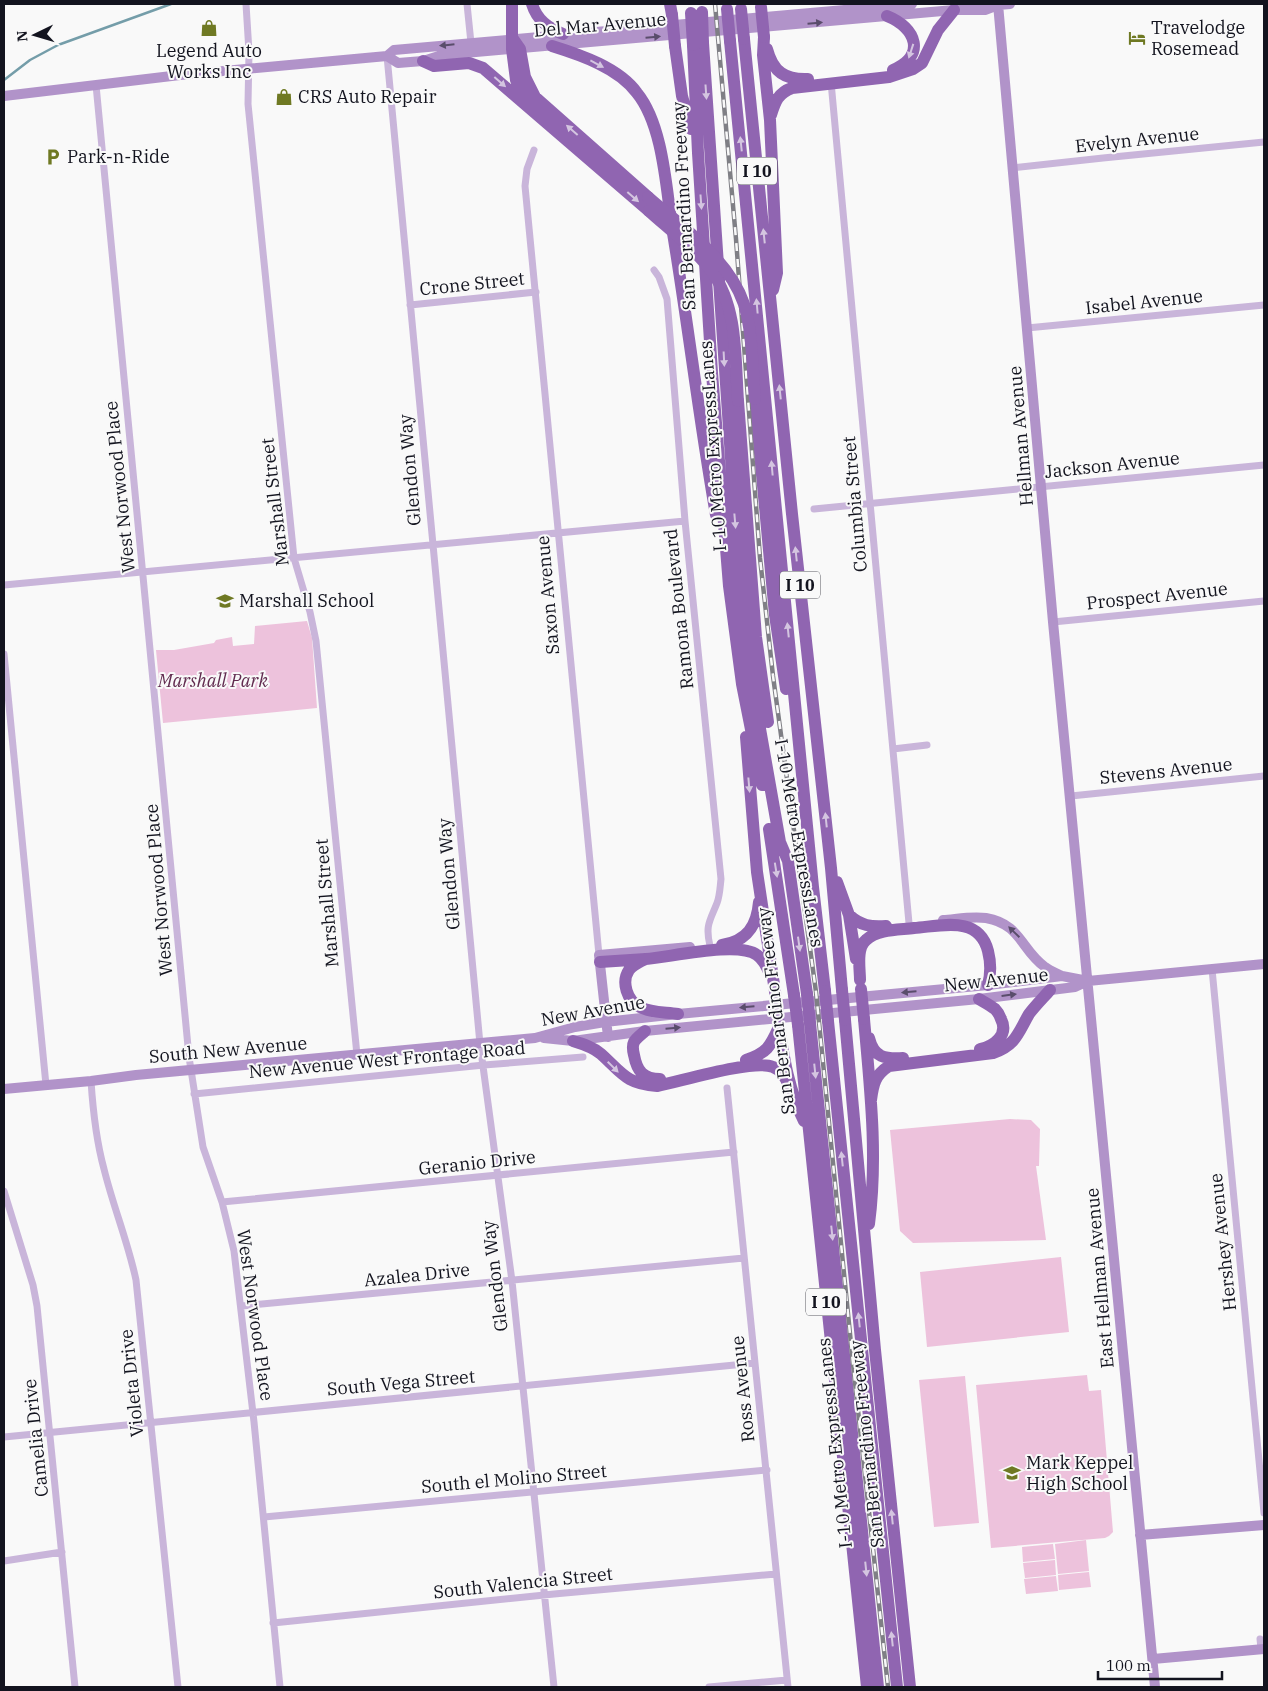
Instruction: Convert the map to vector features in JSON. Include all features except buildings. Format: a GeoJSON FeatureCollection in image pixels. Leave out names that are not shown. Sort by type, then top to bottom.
{"type":"FeatureCollection","features":[{"type":"Feature","properties":{"kind":"highway"},"geometry":{"type":"LineString","coordinates":[[512,4],[516,80],[530,108]]}},
{"type":"Feature","properties":{"kind":"highway"},"geometry":{"type":"LineString","coordinates":[[532,4],[535,12],[545,25],[563,34]]}},
{"type":"Feature","properties":{"kind":"highway"},"geometry":{"type":"LineString","coordinates":[[761,5],[764,37],[768,54],[777,70],[792,78],[806,80],[894,70],[905,64],[912,53],[914,44],[912,34],[898,20],[888,16]]}},
{"type":"Feature","properties":{"kind":"highway","name":"San Bernardino Freeway"},"geometry":{"type":"LineString","coordinates":[[741,6],[792,514],[831,868],[866,1249],[910,1687]]}},
{"type":"Feature","properties":{"kind":"highway","name":"I-10 Metro ExpressLanes"},"geometry":{"type":"LineString","coordinates":[[726,7],[813,887],[896,1687]]}},
{"type":"Feature","properties":{"kind":"highway","name":"I-10 Metro ExpressLanes"},"geometry":{"type":"LineString","coordinates":[[696,8],[744,620],[756,706],[780,842],[788,861],[800,994]]}},
{"type":"Feature","properties":{"kind":"highway"},"geometry":{"type":"LineString","coordinates":[[671,9],[682,96],[698,153]]}},
{"type":"Feature","properties":{"kind":"highway"},"geometry":{"type":"LineString","coordinates":[[770,120],[777,98],[785,90],[799,86],[831,82],[889,77],[913,69],[922,63],[938,30],[954,10]]}},
{"type":"Feature","properties":{"kind":"highway"},"geometry":{"type":"LineString","coordinates":[[764,37],[763,55],[770,120],[777,273],[771,302]]}},
{"type":"Feature","properties":{"kind":"highway","name":"San Bernardino Freeway"},"geometry":{"type":"LineString","coordinates":[[698,44],[698,153],[728,586],[742,684],[766,805],[785,927],[800,994],[804,1024],[808,1129],[867,1687]]}},
{"type":"Feature","properties":{"kind":"highway"},"geometry":{"type":"LineString","coordinates":[[515,46],[525,77],[535,97],[714,256],[726,269],[737,287],[744,305],[748,327],[775,614],[813,887]]}},
{"type":"Feature","properties":{"kind":"highway"},"geometry":{"type":"LineString","coordinates":[[552,46],[585,57],[624,80],[637,92],[648,110],[658,141],[706,456],[728,586]]}},
{"type":"Feature","properties":{"kind":"highway"},"geometry":{"type":"LineString","coordinates":[[423,61],[434,66],[469,63],[483,68],[696,253],[713,273],[723,291],[730,313],[756,637],[788,861]]}},
{"type":"Feature","properties":{"kind":"highway"},"geometry":{"type":"LineString","coordinates":[[742,684],[749,787],[779,1027],[790,1087],[795,1103],[808,1129]]}},
{"type":"Feature","properties":{"kind":"highway"},"geometry":{"type":"LineString","coordinates":[[831,868],[849,915],[864,1019],[871,1100],[873,1198],[866,1249]]}},
{"type":"Feature","properties":{"kind":"highway"},"geometry":{"type":"LineString","coordinates":[[710,946],[725,944],[746,936],[758,910],[760,887]]}},
{"type":"Feature","properties":{"kind":"highway"},"geometry":{"type":"LineString","coordinates":[[849,915],[860,924],[869,927],[909,924]]}},
{"type":"Feature","properties":{"kind":"highway"},"geometry":{"type":"LineString","coordinates":[[860,985],[860,950],[864,940],[876,934],[892,931],[953,924],[976,930],[984,938],[991,966],[988,985]]}},
{"type":"Feature","properties":{"kind":"highway"},"geometry":{"type":"LineString","coordinates":[[600,958],[646,959],[729,949],[745,950],[757,954],[766,964],[774,982]]}},
{"type":"Feature","properties":{"kind":"highway"},"geometry":{"type":"LineString","coordinates":[[646,959],[630,970],[626,977],[625,984],[628,996],[633,1003],[646,1010],[678,1014]]}},
{"type":"Feature","properties":{"kind":"highway"},"geometry":{"type":"LineString","coordinates":[[871,1100],[874,1082],[879,1072],[888,1066],[993,1053],[1002,1050],[1015,1041],[1030,1013],[1050,990]]}},
{"type":"Feature","properties":{"kind":"highway"},"geometry":{"type":"LineString","coordinates":[[864,1019],[870,1045],[875,1053],[883,1057],[905,1058],[974,1050],[984,1048],[996,1042],[1004,1030],[997,1010],[979,999]]}},
{"type":"Feature","properties":{"kind":"highway","name":"I-10 Metro ExpressLanes"},"geometry":{"type":"LineString","coordinates":[[804,1024],[878,1687]]}},
{"type":"Feature","properties":{"kind":"highway"},"geometry":{"type":"LineString","coordinates":[[645,1031],[634,1042],[633,1047],[637,1068],[642,1075],[652,1079],[666,1079],[738,1063],[760,1055],[771,1045],[779,1027]]}},
{"type":"Feature","properties":{"kind":"highway"},"geometry":{"type":"LineString","coordinates":[[573,1041],[588,1046],[600,1053],[621,1075],[634,1082],[646,1085],[657,1086],[742,1066],[761,1064],[774,1067],[783,1074],[790,1087]]}},
{"type":"Feature","properties":{"kind":"main road","name":"Del Mar Avenue"},"geometry":{"type":"LineString","coordinates":[[387,56],[398,63],[423,61],[442,55],[515,46],[563,34],[912,4]]}},
{"type":"Feature","properties":{"kind":"main road","name":"Del Mar Avenue"},"geometry":{"type":"LineString","coordinates":[[9,95],[249,68],[387,56],[394,50],[471,43],[552,46],[954,10],[986,10],[997,4],[1010,4]]}},
{"type":"Feature","properties":{"kind":"main road","name":"Hellman Avenue"},"geometry":{"type":"LineString","coordinates":[[997,4],[1077,866]]}},
{"type":"Feature","properties":{"kind":"main road","name":"East Hellman Avenue"},"geometry":{"type":"LineString","coordinates":[[1077,866],[1155,1687]]}},
{"type":"Feature","properties":{"kind":"main road"},"geometry":{"type":"LineString","coordinates":[[909,924],[979,917],[997,921],[1014,931],[1044,967],[1062,976]]}},
{"type":"Feature","properties":{"kind":"main road"},"geometry":{"type":"LineString","coordinates":[[600,958],[710,946]]}},
{"type":"Feature","properties":{"kind":"main road","name":"Saxon Avenue"},"geometry":{"type":"LineString","coordinates":[[600,958],[608,1037]]}},
{"type":"Feature","properties":{"kind":"main road","name":"New Avenue"},"geometry":{"type":"LineString","coordinates":[[535,1038],[575,1027],[678,1014],[988,985],[1062,976],[1088,981],[1264,964]]}},
{"type":"Feature","properties":{"kind":"main road","name":"New Avenue"},"geometry":{"type":"LineString","coordinates":[[535,1038],[573,1041],[645,1031],[1075,988],[1088,981]]}},
{"type":"Feature","properties":{"kind":"main road"},"geometry":{"type":"LineString","coordinates":[[480,1044],[535,1038]]}},
{"type":"Feature","properties":{"kind":"main road","name":"South New Avenue"},"geometry":{"type":"LineString","coordinates":[[4,1090],[136,1075],[480,1044]]}},
{"type":"Feature","properties":{"kind":"main road"},"geometry":{"type":"LineString","coordinates":[[1140,1535],[1264,1524]]}},
{"type":"Feature","properties":{"kind":"main road"},"geometry":{"type":"LineString","coordinates":[[1153,1658],[1262,1646]]}},
{"type":"Feature","properties":{"kind":"street","name":"Marshall Street"},"geometry":{"type":"LineString","coordinates":[[246,4],[249,68],[248,104],[294,558],[310,612],[316,641],[357,1055]]}},
{"type":"Feature","properties":{"kind":"street"},"geometry":{"type":"LineString","coordinates":[[467,4],[471,43]]}},
{"type":"Feature","properties":{"kind":"street","name":"Glendon Way"},"geometry":{"type":"LineString","coordinates":[[387,56],[480,1044],[512,1281],[554,1687]]}},
{"type":"Feature","properties":{"kind":"street","name":"Columbia Street"},"geometry":{"type":"LineString","coordinates":[[831,82],[909,924]]}},
{"type":"Feature","properties":{"kind":"street","name":"West Norwood Place"},"geometry":{"type":"LineString","coordinates":[[96,85],[194,1094],[203,1147],[222,1202],[234,1252],[242,1306],[280,1687]]}},
{"type":"Feature","properties":{"kind":"street","name":"Evelyn Avenue"},"geometry":{"type":"LineString","coordinates":[[1012,168],[1264,142]]}},
{"type":"Feature","properties":{"kind":"street","name":"Saxon Avenue"},"geometry":{"type":"LineString","coordinates":[[534,150],[527,169],[525,186],[600,958]]}},
{"type":"Feature","properties":{"kind":"street","name":"Ramona Boulevard"},"geometry":{"type":"LineString","coordinates":[[654,270],[659,277],[667,299],[685,521],[721,878],[720,892],[707,925],[710,946]]}},
{"type":"Feature","properties":{"kind":"street","name":"Crone Street"},"geometry":{"type":"LineString","coordinates":[[410,305],[536,292]]}},
{"type":"Feature","properties":{"kind":"street","name":"Isabel Avenue"},"geometry":{"type":"LineString","coordinates":[[1027,328],[1264,305]]}},
{"type":"Feature","properties":{"kind":"street","name":"Jackson Avenue"},"geometry":{"type":"LineString","coordinates":[[814,509],[1264,465]]}},
{"type":"Feature","properties":{"kind":"street"},"geometry":{"type":"LineString","coordinates":[[4,585],[685,521]]}},
{"type":"Feature","properties":{"kind":"street","name":"Prospect Avenue"},"geometry":{"type":"LineString","coordinates":[[1053,622],[1264,601]]}},
{"type":"Feature","properties":{"kind":"street"},"geometry":{"type":"LineString","coordinates":[[4,654],[46,1085]]}},
{"type":"Feature","properties":{"kind":"street"},"geometry":{"type":"LineString","coordinates":[[893,748],[927,745]]}},
{"type":"Feature","properties":{"kind":"street","name":"Stevens Avenue"},"geometry":{"type":"LineString","coordinates":[[1071,796],[1264,776]]}},
{"type":"Feature","properties":{"kind":"street","name":"Hershey Avenue"},"geometry":{"type":"LineString","coordinates":[[1212,969],[1264,1513]]}},
{"type":"Feature","properties":{"kind":"street","name":"New Avenue West Frontage Road"},"geometry":{"type":"LineString","coordinates":[[194,1094],[583,1057]]}},
{"type":"Feature","properties":{"kind":"street","name":"Violeta Drive"},"geometry":{"type":"LineString","coordinates":[[91,1081],[98,1147],[130,1251],[136,1280],[178,1687]]}},
{"type":"Feature","properties":{"kind":"street","name":"Ross Avenue"},"geometry":{"type":"LineString","coordinates":[[727,1088],[788,1684]]}},
{"type":"Feature","properties":{"kind":"street","name":"Geranio Drive"},"geometry":{"type":"LineString","coordinates":[[222,1202],[734,1152]]}},
{"type":"Feature","properties":{"kind":"street","name":"Camelia Drive"},"geometry":{"type":"LineString","coordinates":[[4,1191],[35,1292],[75,1687]]}},
{"type":"Feature","properties":{"kind":"street","name":"Azalea Drive"},"geometry":{"type":"LineString","coordinates":[[242,1306],[744,1258]]}},
{"type":"Feature","properties":{"kind":"street","name":"South Vega Street"},"geometry":{"type":"LineString","coordinates":[[4,1437],[755,1363]]}},
{"type":"Feature","properties":{"kind":"street","name":"South el Molino Street"},"geometry":{"type":"LineString","coordinates":[[264,1517],[767,1470]]}},
{"type":"Feature","properties":{"kind":"street"},"geometry":{"type":"LineString","coordinates":[[4,1561],[62,1552]]}},
{"type":"Feature","properties":{"kind":"street","name":"South Valencia Street"},"geometry":{"type":"LineString","coordinates":[[273,1623],[776,1574]]}},
{"type":"Feature","properties":{"kind":"street"},"geometry":{"type":"LineString","coordinates":[[709,1687],[788,1684]]}},
{"type":"Feature","properties":{"kind":"green space","name":"Marshall Park"},"geometry":{"type":"Polygon","coordinates":[[[307,621],[312,638],[317,708],[163,723],[156,650],[174,650],[214,643],[216,640],[232,637],[233,646],[254,644],[255,626],[307,621]]]}},
{"type":"Feature","properties":{"kind":"green space"},"geometry":{"type":"Polygon","coordinates":[[[1010,1119],[1031,1120],[1040,1129],[1039,1166],[1036,1166],[1046,1240],[913,1243],[900,1231],[890,1130],[1010,1119]]]}},
{"type":"Feature","properties":{"kind":"green space"},"geometry":{"type":"Polygon","coordinates":[[[1061,1257],[1069,1332],[927,1347],[920,1272],[1061,1257]]]}},
{"type":"Feature","properties":{"kind":"green space"},"geometry":{"type":"Polygon","coordinates":[[[1087,1375],[1089,1391],[1101,1390],[1113,1532],[1105,1538],[991,1548],[976,1385],[1087,1375]]]}},
{"type":"Feature","properties":{"kind":"green space"},"geometry":{"type":"Polygon","coordinates":[[[965,1376],[979,1523],[934,1527],[919,1380],[965,1376]]]}},
{"type":"Feature","properties":{"kind":"green space"},"geometry":{"type":"Polygon","coordinates":[[[1086,1540],[1089,1571],[1058,1574],[1055,1544],[1086,1540]]]}},
{"type":"Feature","properties":{"kind":"green space"},"geometry":{"type":"Polygon","coordinates":[[[1053,1544],[1055,1559],[1023,1562],[1022,1547],[1053,1544]]]}},
{"type":"Feature","properties":{"kind":"green space"},"geometry":{"type":"Polygon","coordinates":[[[1055,1560],[1056,1575],[1025,1578],[1023,1563],[1055,1560]]]}},
{"type":"Feature","properties":{"kind":"green space"},"geometry":{"type":"Polygon","coordinates":[[[1089,1572],[1091,1587],[1059,1590],[1058,1575],[1089,1572]]]}},
{"type":"Feature","properties":{"kind":"green space"},"geometry":{"type":"Polygon","coordinates":[[[1056,1576],[1058,1591],[1026,1594],[1024,1579],[1056,1576]]]}},
{"type":"Feature","properties":{"kind":"waterway"},"geometry":{"type":"LineString","coordinates":[[4,80],[30,60],[58,45],[171,4]]}},
{"type":"Feature","properties":{"kind":"railway"},"geometry":{"type":"LineString","coordinates":[[715,4],[736,239],[760,558],[773,676],[816,992],[853,1364],[888,1687]]}},
{"type":"Feature","properties":{"kind":"place","name":"Legend Auto Works Inc"},"geometry":{"type":"Point","coordinates":[209,28]}},
{"type":"Feature","properties":{"kind":"place","name":"Travelodge Rosemead"},"geometry":{"type":"Point","coordinates":[1137,38]}},
{"type":"Feature","properties":{"kind":"place","name":"CRS Auto Repair"},"geometry":{"type":"Point","coordinates":[284,97]}},
{"type":"Feature","properties":{"kind":"place","name":"Park-n-Ride"},"geometry":{"type":"Point","coordinates":[53,157]}},
{"type":"Feature","properties":{"kind":"place","name":"Marshall School"},"geometry":{"type":"Point","coordinates":[225,601]}},
{"type":"Feature","properties":{"kind":"place","name":"Mark Keppel High School"},"geometry":{"type":"Point","coordinates":[1012,1473]}}]}
